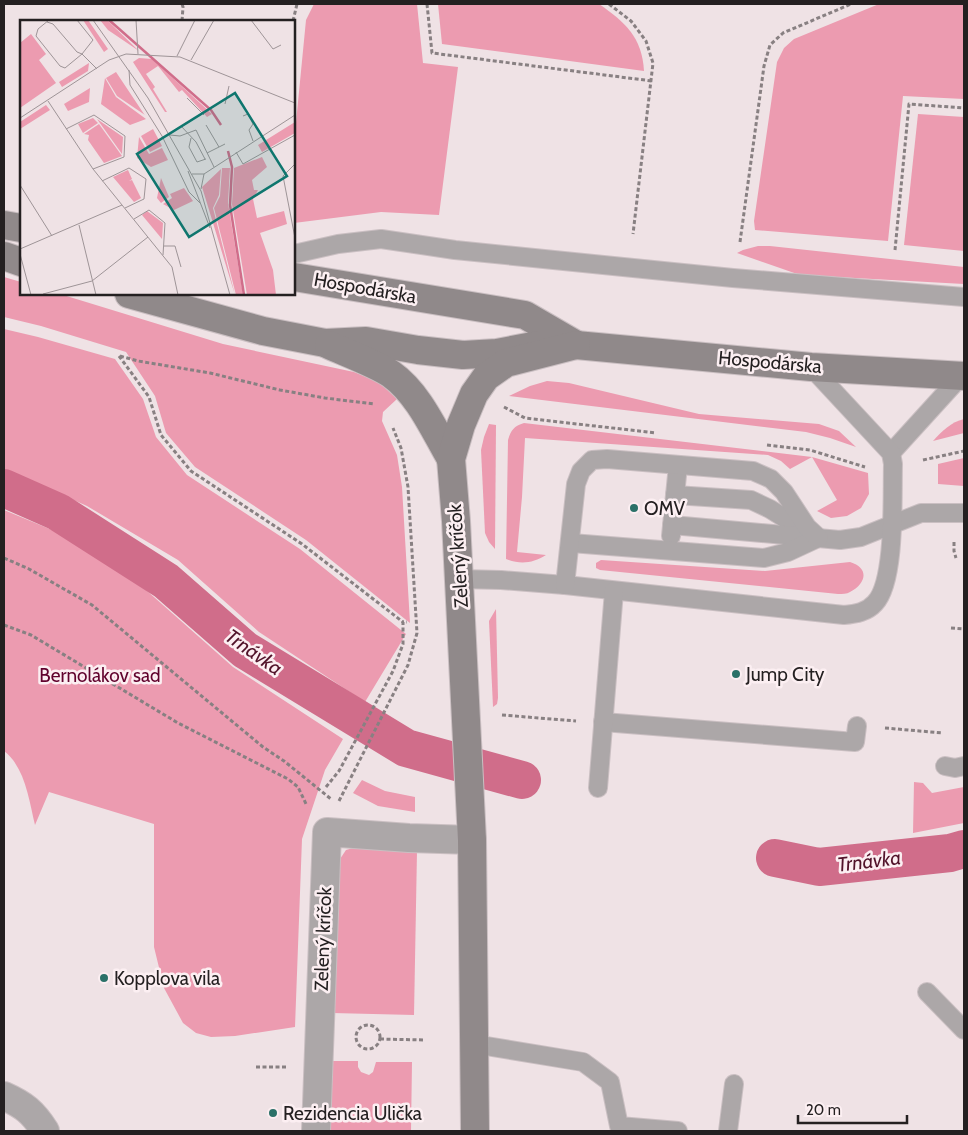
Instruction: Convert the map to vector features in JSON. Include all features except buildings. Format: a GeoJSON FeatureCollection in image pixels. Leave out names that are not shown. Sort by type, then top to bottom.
{"type":"FeatureCollection","features":[{"type":"Feature","properties":{"kind":"street"},"geometry":{"type":"LineString","coordinates":[[4,225],[20,228]]}},
{"type":"Feature","properties":{"kind":"street"},"geometry":{"type":"LineString","coordinates":[[4,256],[20,262]]}},
{"type":"Feature","properties":{"kind":"street","name":"Hospodárska"},"geometry":{"type":"LineString","coordinates":[[295,276],[525,315],[576,345]]}},
{"type":"Feature","properties":{"kind":"street","name":"Hospodárska"},"geometry":{"type":"LineString","coordinates":[[133,295],[263,331],[325,343],[366,341],[463,355],[497,353],[538,345],[576,345],[811,367],[963,376]]}},
{"type":"Feature","properties":{"kind":"street","name":"Hospodárska"},"geometry":{"type":"LineString","coordinates":[[325,343],[391,374],[404,385],[415,398],[451,459]]}},
{"type":"Feature","properties":{"kind":"street","name":"Zelený kríčok"},"geometry":{"type":"LineString","coordinates":[[475,1131],[472,840],[465,684],[451,459],[467,410],[474,394],[486,377],[506,363],[576,345]]}},
{"type":"Feature","properties":{"kind":"street","name":"Zelený kríčok"},"geometry":{"type":"LineString","coordinates":[[316,1131],[327,832],[408,838],[472,840]]}},
{"type":"Feature","properties":{"kind":"street"},"geometry":{"type":"LineString","coordinates":[[4,1096],[22,1104],[31,1112],[45,1131]]}},
{"type":"Feature","properties":{"kind":"lane"},"geometry":{"type":"LineString","coordinates":[[295,254],[338,244],[381,239],[454,250],[733,278],[964,297]]}},
{"type":"Feature","properties":{"kind":"lane"},"geometry":{"type":"LineString","coordinates":[[459,579],[565,585],[844,615],[861,613],[875,603],[884,591],[889,562],[891,525],[893,464],[891,453],[811,367]]}},
{"type":"Feature","properties":{"kind":"lane"},"geometry":{"type":"LineString","coordinates":[[891,453],[963,376]]}},
{"type":"Feature","properties":{"kind":"lane"},"geometry":{"type":"LineString","coordinates":[[565,585],[576,484],[581,471],[592,460],[606,459],[753,470],[771,479],[784,492],[807,527],[819,538]]}},
{"type":"Feature","properties":{"kind":"lane"},"geometry":{"type":"LineString","coordinates":[[669,551],[678,465]]}},
{"type":"Feature","properties":{"kind":"lane"},"geometry":{"type":"LineString","coordinates":[[675,495],[751,500],[770,508],[819,538]]}},
{"type":"Feature","properties":{"kind":"lane"},"geometry":{"type":"LineString","coordinates":[[672,525],[840,540],[861,537],[921,513],[964,513]]}},
{"type":"Feature","properties":{"kind":"lane"},"geometry":{"type":"LineString","coordinates":[[570,543],[764,558],[788,552],[819,538]]}},
{"type":"Feature","properties":{"kind":"lane"},"geometry":{"type":"LineString","coordinates":[[598,788],[614,591]]}},
{"type":"Feature","properties":{"kind":"lane"},"geometry":{"type":"LineString","coordinates":[[603,722],[855,742],[857,726]]}},
{"type":"Feature","properties":{"kind":"lane"},"geometry":{"type":"LineString","coordinates":[[945,766],[955,768],[964,766]]}},
{"type":"Feature","properties":{"kind":"lane"},"geometry":{"type":"LineString","coordinates":[[927,992],[964,1030]]}},
{"type":"Feature","properties":{"kind":"lane"},"geometry":{"type":"LineString","coordinates":[[474,1044],[583,1062],[610,1082],[619,1126],[678,1131]]}},
{"type":"Feature","properties":{"kind":"lane"},"geometry":{"type":"LineString","coordinates":[[728,1131],[734,1084]]}},
{"type":"Feature","properties":{"kind":"path"},"geometry":{"type":"LineString","coordinates":[[182,4],[184,8],[182,20]]}},
{"type":"Feature","properties":{"kind":"path"},"geometry":{"type":"LineString","coordinates":[[293,20],[297,4]]}},
{"type":"Feature","properties":{"kind":"path"},"geometry":{"type":"LineString","coordinates":[[427,4],[432,53],[652,81]]}},
{"type":"Feature","properties":{"kind":"path"},"geometry":{"type":"LineString","coordinates":[[609,4],[631,21],[646,41],[653,63],[633,234]]}},
{"type":"Feature","properties":{"kind":"path"},"geometry":{"type":"LineString","coordinates":[[740,242],[764,66],[770,45],[783,33],[851,4]]}},
{"type":"Feature","properties":{"kind":"path"},"geometry":{"type":"LineString","coordinates":[[895,250],[909,104],[964,108]]}},
{"type":"Feature","properties":{"kind":"path"},"geometry":{"type":"LineString","coordinates":[[326,787],[339,771],[393,671],[403,644],[405,622],[302,544],[191,471],[161,435],[149,397],[119,356],[210,373],[289,392],[378,405]]}},
{"type":"Feature","properties":{"kind":"path"},"geometry":{"type":"LineString","coordinates":[[350,780],[408,665],[417,633],[408,487],[401,448],[392,426]]}},
{"type":"Feature","properties":{"kind":"path"},"geometry":{"type":"LineString","coordinates":[[921,461],[964,452]]}},
{"type":"Feature","properties":{"kind":"path"},"geometry":{"type":"LineString","coordinates":[[954,542],[956,558]]}},
{"type":"Feature","properties":{"kind":"path"},"geometry":{"type":"LineString","coordinates":[[4,558],[29,569],[92,605],[337,805]]}},
{"type":"Feature","properties":{"kind":"path"},"geometry":{"type":"LineString","coordinates":[[4,624],[31,635],[178,722],[288,779],[298,787],[307,806]]}},
{"type":"Feature","properties":{"kind":"path"},"geometry":{"type":"LineString","coordinates":[[951,628],[964,629]]}},
{"type":"Feature","properties":{"kind":"path"},"geometry":{"type":"LineString","coordinates":[[502,715],[603,722]]}},
{"type":"Feature","properties":{"kind":"path"},"geometry":{"type":"LineString","coordinates":[[857,726],[943,733]]}},
{"type":"Feature","properties":{"kind":"path"},"geometry":{"type":"LineString","coordinates":[[369,1025],[378,1032],[380,1039],[376,1046],[367,1049],[358,1044],[356,1037],[359,1030],[369,1025]]}},
{"type":"Feature","properties":{"kind":"path"},"geometry":{"type":"LineString","coordinates":[[380,1039],[425,1040]]}},
{"type":"Feature","properties":{"kind":"green space"},"geometry":{"type":"Polygon","coordinates":[[[314,4],[417,4],[423,63],[458,67],[439,215],[381,212],[295,223],[295,133],[306,20],[314,4]]]}},
{"type":"Feature","properties":{"kind":"green space"},"geometry":{"type":"Polygon","coordinates":[[[438,4],[599,4],[617,17],[636,40],[643,59],[644,71],[442,44],[438,4]]]}},
{"type":"Feature","properties":{"kind":"green space"},"geometry":{"type":"Polygon","coordinates":[[[879,4],[964,4],[964,99],[903,96],[888,241],[755,230],[754,221],[777,62],[784,48],[794,39],[879,4]]]}},
{"type":"Feature","properties":{"kind":"green space"},"geometry":{"type":"Polygon","coordinates":[[[918,114],[964,117],[964,251],[904,245],[918,114]]]}},
{"type":"Feature","properties":{"kind":"green space"},"geometry":{"type":"Polygon","coordinates":[[[758,246],[964,267],[964,284],[800,275],[737,253],[758,246]]]}},
{"type":"Feature","properties":{"kind":"green space"},"geometry":{"type":"Polygon","coordinates":[[[4,277],[20,282],[20,295],[63,295],[223,344],[354,372],[379,382],[397,399],[383,412],[382,421],[397,455],[402,487],[410,623],[306,540],[195,467],[166,433],[155,396],[126,352],[41,326],[4,317],[4,277]]]}},
{"type":"Feature","properties":{"kind":"green space"},"geometry":{"type":"Polygon","coordinates":[[[4,329],[115,359],[143,399],[156,437],[187,475],[300,549],[406,634],[365,702],[259,632],[178,560],[87,506],[4,469],[4,329]]]}},
{"type":"Feature","properties":{"kind":"green space"},"geometry":{"type":"Polygon","coordinates":[[[547,381],[569,383],[699,414],[819,424],[839,431],[856,447],[806,432],[509,396],[530,386],[547,381]]]}},
{"type":"Feature","properties":{"kind":"green space"},"geometry":{"type":"Polygon","coordinates":[[[964,419],[964,433],[933,441],[947,427],[964,419]]]}},
{"type":"Feature","properties":{"kind":"green space"},"geometry":{"type":"Polygon","coordinates":[[[524,423],[812,457],[790,469],[781,461],[768,455],[525,438],[517,552],[546,555],[532,561],[517,562],[506,559],[508,440],[513,429],[524,423]]]}},
{"type":"Feature","properties":{"kind":"green space"},"geometry":{"type":"Polygon","coordinates":[[[489,424],[496,425],[495,549],[485,533],[481,450],[489,424]]]}},
{"type":"Feature","properties":{"kind":"green space"},"geometry":{"type":"Polygon","coordinates":[[[812,457],[868,473],[869,494],[861,508],[847,516],[831,518],[817,511],[837,500],[812,457]]]}},
{"type":"Feature","properties":{"kind":"green space"},"geometry":{"type":"Polygon","coordinates":[[[964,458],[964,486],[938,484],[938,464],[964,458]]]}},
{"type":"Feature","properties":{"kind":"green space","name":"Bernolákov sad"},"geometry":{"type":"Polygon","coordinates":[[[4,510],[57,532],[146,590],[233,667],[343,739],[325,770],[302,839],[295,1027],[235,1036],[211,1037],[196,1033],[183,1023],[164,988],[154,947],[154,824],[49,792],[35,825],[21,775],[17,766],[4,751],[4,510]]]}},
{"type":"Feature","properties":{"kind":"green space"},"geometry":{"type":"Polygon","coordinates":[[[601,560],[765,571],[850,562],[861,568],[864,576],[860,585],[855,589],[847,593],[838,594],[600,570],[596,568],[596,563],[601,560]]]}},
{"type":"Feature","properties":{"kind":"green space"},"geometry":{"type":"Polygon","coordinates":[[[496,609],[498,698],[497,704],[493,707],[489,621],[496,609]]]}},
{"type":"Feature","properties":{"kind":"green space"},"geometry":{"type":"Polygon","coordinates":[[[362,780],[385,791],[415,797],[415,812],[378,806],[353,793],[362,780]]]}},
{"type":"Feature","properties":{"kind":"green space"},"geometry":{"type":"Polygon","coordinates":[[[914,782],[923,783],[932,793],[964,787],[964,823],[913,833],[914,782]]]}},
{"type":"Feature","properties":{"kind":"green space"},"geometry":{"type":"Polygon","coordinates":[[[360,846],[417,851],[414,1015],[332,1013],[338,862],[346,850],[360,846]]]}},
{"type":"Feature","properties":{"kind":"green space"},"geometry":{"type":"Polygon","coordinates":[[[332,1061],[358,1061],[358,1067],[361,1072],[369,1075],[373,1072],[376,1062],[412,1062],[411,1131],[330,1131],[332,1061]]]}},
{"type":"Feature","properties":{"kind":"waterway","name":"Trnávka"},"geometry":{"type":"LineString","coordinates":[[4,488],[58,512],[166,581],[245,650],[406,748],[522,780]]}},
{"type":"Feature","properties":{"kind":"waterway","name":"Trnávka"},"geometry":{"type":"LineString","coordinates":[[775,858],[819,867],[950,853],[964,849]]}},
{"type":"Feature","properties":{"kind":"place","name":"OMV"},"geometry":{"type":"Point","coordinates":[634,508]}},
{"type":"Feature","properties":{"kind":"place","name":"Jump City"},"geometry":{"type":"Point","coordinates":[736,674]}},
{"type":"Feature","properties":{"kind":"place","name":"Kopplova vila"},"geometry":{"type":"Point","coordinates":[104,978]}},
{"type":"Feature","properties":{"kind":"place","name":"Rezidencia Ulička"},"geometry":{"type":"Point","coordinates":[273,1113]}}]}
